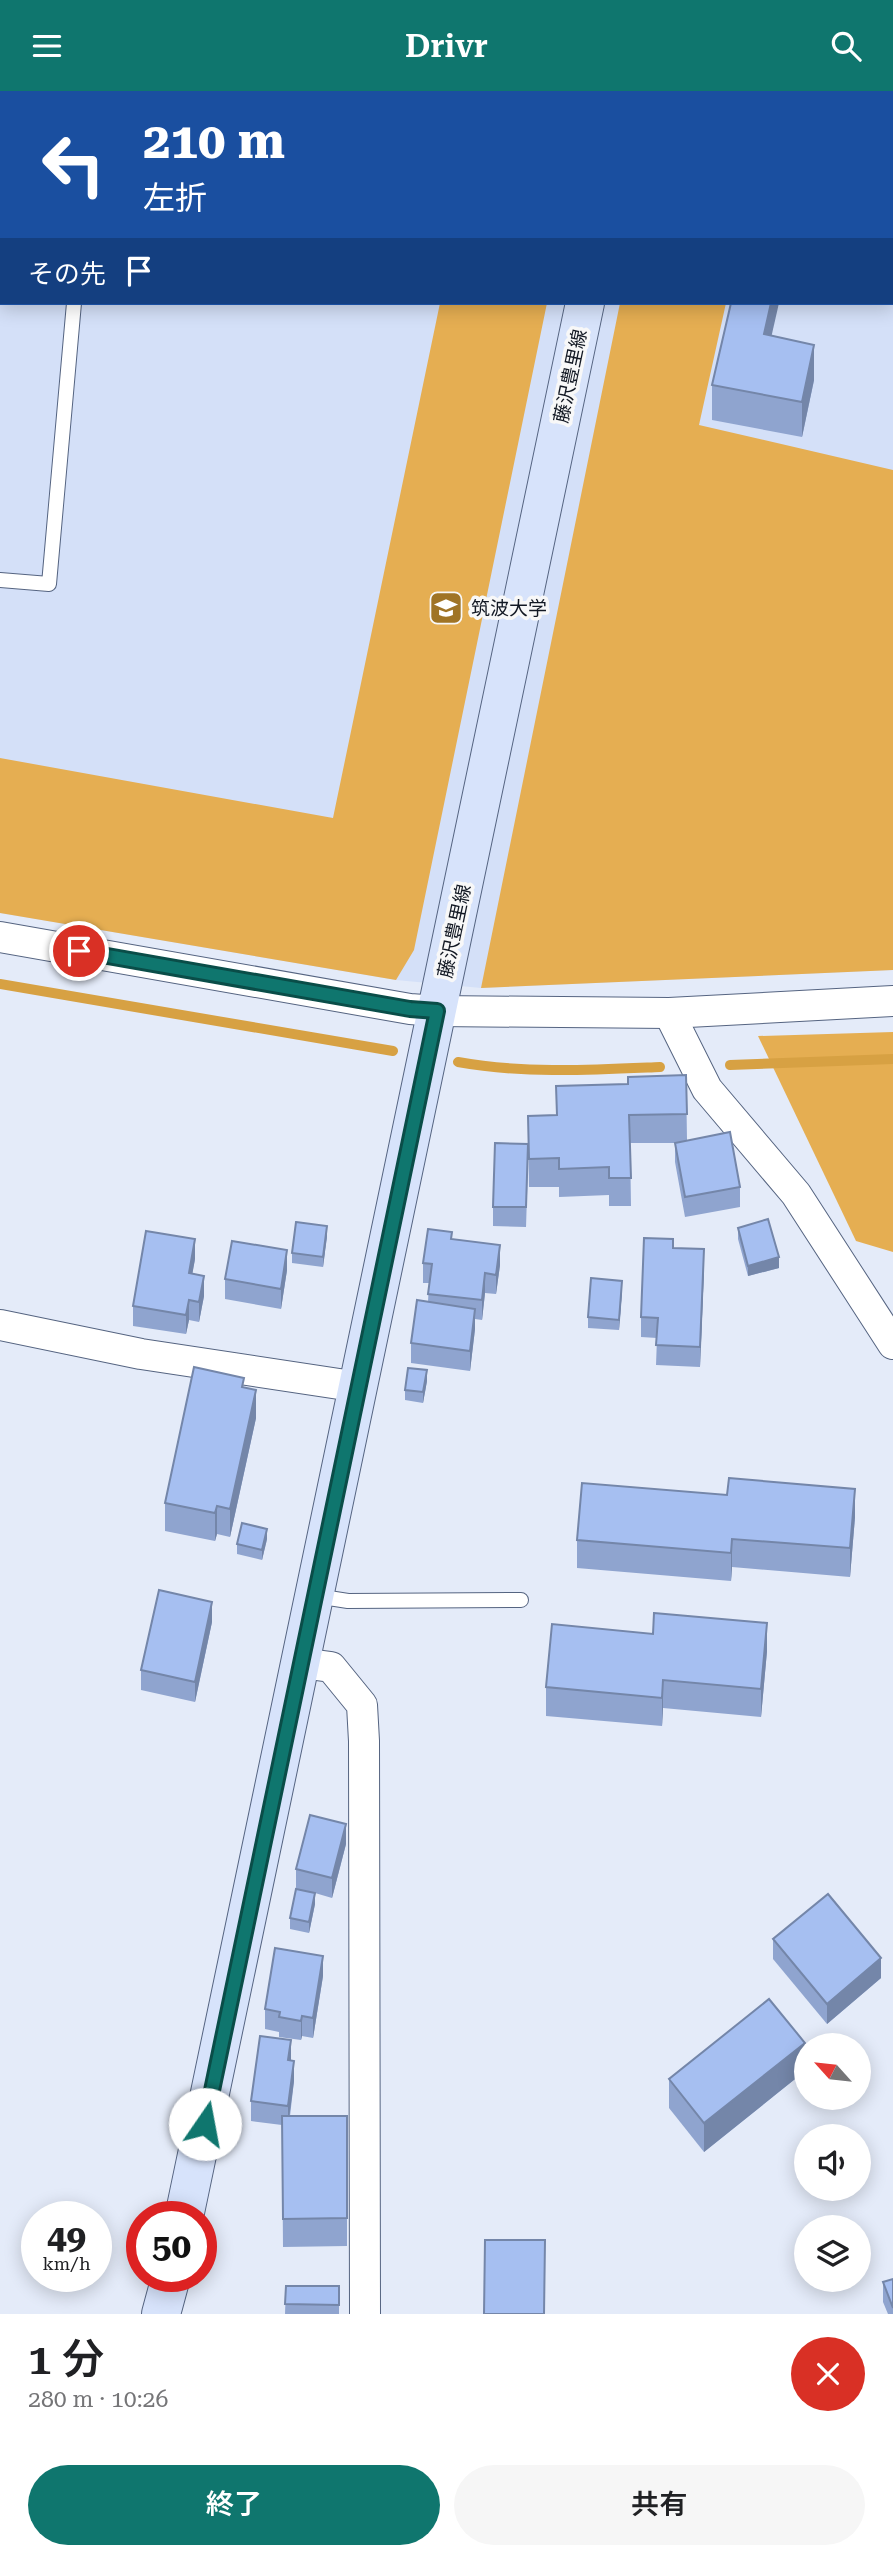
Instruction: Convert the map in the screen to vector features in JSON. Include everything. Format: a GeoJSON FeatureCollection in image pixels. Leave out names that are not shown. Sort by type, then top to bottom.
{"type":"FeatureCollection","features":[{"type":"Feature","properties":{"kind":"main road","name":"藤沢豊里線"},"geometry":{"type":"LineString","coordinates":[[187,2201],[585,305]]}},
{"type":"Feature","properties":{"kind":"main road"},"geometry":{"type":"LineString","coordinates":[[161,2314],[166,2292]]}},
{"type":"Feature","properties":{"kind":"street"},"geometry":{"type":"LineString","coordinates":[[0,937],[410,1009],[437,1011],[669,1013],[893,1001]]}},
{"type":"Feature","properties":{"kind":"street"},"geometry":{"type":"LineString","coordinates":[[669,1013],[707,1089],[796,1194],[893,1344]]}},
{"type":"Feature","properties":{"kind":"street"},"geometry":{"type":"LineString","coordinates":[[0,1325],[141,1354],[359,1387]]}},
{"type":"Feature","properties":{"kind":"street"},"geometry":{"type":"LineString","coordinates":[[301,1663],[331,1667],[362,1705],[365,2314]]}},
{"type":"Feature","properties":{"kind":"lane"},"geometry":{"type":"LineString","coordinates":[[0,580],[50,584],[74,305]]}},
{"type":"Feature","properties":{"kind":"lane"},"geometry":{"type":"LineString","coordinates":[[315,1595],[348,1601],[521,1600]]}},
{"type":"Feature","properties":{"kind":"shaded area","name":"筑波大学"},"geometry":{"type":"Polygon","coordinates":[[[0,305],[893,305],[893,970],[481,988],[396,980],[0,913],[0,305]]]}},
{"type":"Feature","properties":{"kind":"shaded area"},"geometry":{"type":"Polygon","coordinates":[[[440,305],[547,305],[414,950],[396,980],[0,913],[0,758],[333,818],[440,305]]]}},
{"type":"Feature","properties":{"kind":"shaded area"},"geometry":{"type":"Polygon","coordinates":[[[620,305],[726,305],[699,425],[893,470],[893,970],[481,988],[620,305]]]}},
{"type":"Feature","properties":{"kind":"shaded area"},"geometry":{"type":"Polygon","coordinates":[[[893,1032],[893,1252],[856,1241],[758,1036],[893,1032]]]}},
{"type":"Feature","properties":{"kind":"building"},"geometry":{"type":"Polygon","coordinates":[[[731,305],[771,305],[764,334],[814,345],[802,402],[712,385],[731,305]]]}},
{"type":"Feature","properties":{"kind":"building"},"geometry":{"type":"Polygon","coordinates":[[[686,1075],[687,1114],[629,1115],[631,1178],[609,1178],[609,1167],[559,1169],[559,1158],[529,1159],[528,1116],[557,1115],[556,1086],[628,1084],[628,1077],[686,1075]]]}},
{"type":"Feature","properties":{"kind":"building"},"geometry":{"type":"Polygon","coordinates":[[[730,1132],[740,1187],[685,1197],[675,1143],[730,1132]]]}},
{"type":"Feature","properties":{"kind":"building"},"geometry":{"type":"Polygon","coordinates":[[[495,1143],[528,1144],[526,1207],[493,1207],[495,1143]]]}},
{"type":"Feature","properties":{"kind":"building"},"geometry":{"type":"Polygon","coordinates":[[[768,1219],[779,1257],[748,1266],[738,1228],[768,1219]]]}},
{"type":"Feature","properties":{"kind":"building"},"geometry":{"type":"Polygon","coordinates":[[[296,1222],[327,1226],[323,1257],[292,1253],[296,1222]]]}},
{"type":"Feature","properties":{"kind":"building"},"geometry":{"type":"Polygon","coordinates":[[[428,1229],[452,1232],[451,1239],[500,1245],[496,1275],[485,1273],[482,1300],[428,1294],[432,1264],[423,1263],[428,1229]]]}},
{"type":"Feature","properties":{"kind":"building"},"geometry":{"type":"Polygon","coordinates":[[[146,1231],[195,1239],[189,1273],[204,1276],[199,1302],[189,1300],[186,1315],[133,1306],[146,1231]]]}},
{"type":"Feature","properties":{"kind":"building"},"geometry":{"type":"Polygon","coordinates":[[[644,1238],[673,1239],[673,1248],[704,1249],[700,1347],[656,1345],[658,1318],[641,1317],[644,1238]]]}},
{"type":"Feature","properties":{"kind":"building"},"geometry":{"type":"Polygon","coordinates":[[[232,1241],[287,1250],[281,1289],[225,1279],[232,1241]]]}},
{"type":"Feature","properties":{"kind":"building"},"geometry":{"type":"Polygon","coordinates":[[[591,1278],[622,1281],[619,1320],[588,1317],[591,1278]]]}},
{"type":"Feature","properties":{"kind":"building"},"geometry":{"type":"Polygon","coordinates":[[[417,1300],[475,1309],[470,1351],[411,1343],[417,1300]]]}},
{"type":"Feature","properties":{"kind":"building"},"geometry":{"type":"Polygon","coordinates":[[[194,1367],[244,1378],[242,1387],[256,1390],[230,1509],[217,1506],[215,1513],[165,1503],[194,1367]]]}},
{"type":"Feature","properties":{"kind":"building"},"geometry":{"type":"Polygon","coordinates":[[[408,1368],[427,1370],[423,1392],[405,1390],[408,1368]]]}},
{"type":"Feature","properties":{"kind":"building"},"geometry":{"type":"Polygon","coordinates":[[[729,1478],[855,1489],[850,1548],[732,1539],[731,1553],[577,1540],[582,1483],[727,1495],[729,1478]]]}},
{"type":"Feature","properties":{"kind":"building"},"geometry":{"type":"Polygon","coordinates":[[[242,1523],[267,1529],[262,1550],[237,1544],[242,1523]]]}},
{"type":"Feature","properties":{"kind":"building"},"geometry":{"type":"Polygon","coordinates":[[[159,1590],[212,1602],[195,1682],[141,1670],[159,1590]]]}},
{"type":"Feature","properties":{"kind":"building"},"geometry":{"type":"Polygon","coordinates":[[[654,1613],[767,1623],[761,1689],[663,1680],[662,1698],[546,1687],[552,1624],[653,1634],[654,1613]]]}},
{"type":"Feature","properties":{"kind":"building"},"geometry":{"type":"Polygon","coordinates":[[[310,1815],[346,1824],[332,1878],[296,1869],[310,1815]]]}},
{"type":"Feature","properties":{"kind":"building"},"geometry":{"type":"Polygon","coordinates":[[[296,1889],[315,1893],[309,1922],[290,1918],[296,1889]]]}},
{"type":"Feature","properties":{"kind":"building"},"geometry":{"type":"Polygon","coordinates":[[[828,1894],[881,1958],[827,2004],[773,1939],[828,1894]]]}},
{"type":"Feature","properties":{"kind":"building"},"geometry":{"type":"Polygon","coordinates":[[[275,1948],[323,1956],[313,2018],[302,2016],[301,2021],[279,2017],[280,2012],[265,2009],[275,1948]]]}},
{"type":"Feature","properties":{"kind":"building"},"geometry":{"type":"Polygon","coordinates":[[[769,1999],[797,2033],[794,2033],[794,2052],[704,2123],[669,2079],[769,1999]]]}},
{"type":"Feature","properties":{"kind":"building"},"geometry":{"type":"Polygon","coordinates":[[[260,2036],[291,2040],[288,2060],[294,2061],[288,2106],[251,2101],[260,2036]]]}},
{"type":"Feature","properties":{"kind":"building"},"geometry":{"type":"Polygon","coordinates":[[[282,2116],[347,2116],[347,2218],[283,2219],[282,2116]]]}},
{"type":"Feature","properties":{"kind":"building"},"geometry":{"type":"Polygon","coordinates":[[[485,2240],[545,2240],[544,2314],[484,2314],[485,2240]]]}},
{"type":"Feature","properties":{"kind":"building"},"geometry":{"type":"Polygon","coordinates":[[[893,2279],[893,2308],[883,2282],[893,2279]]]}},
{"type":"Feature","properties":{"kind":"building"},"geometry":{"type":"Polygon","coordinates":[[[286,2286],[339,2286],[339,2305],[285,2304],[286,2286]]]}},
{"type":"Feature","properties":{"kind":"waterway"},"geometry":{"type":"LineString","coordinates":[[0,984],[393,1051]]}},
{"type":"Feature","properties":{"kind":"waterway"},"geometry":{"type":"LineString","coordinates":[[730,1065],[893,1059]]}},
{"type":"Feature","properties":{"kind":"waterway"},"geometry":{"type":"LineString","coordinates":[[458,1062],[533,1070],[660,1067]]}},
{"type":"Feature","properties":{"kind":"place","name":"筑波大学"},"geometry":{"type":"Point","coordinates":[446,608]}},
{"type":"Feature","properties":{"kind":"route"},"geometry":{"type":"LineString","coordinates":[[79,951],[410,1009],[437,1011],[205,2124]]}}]}
